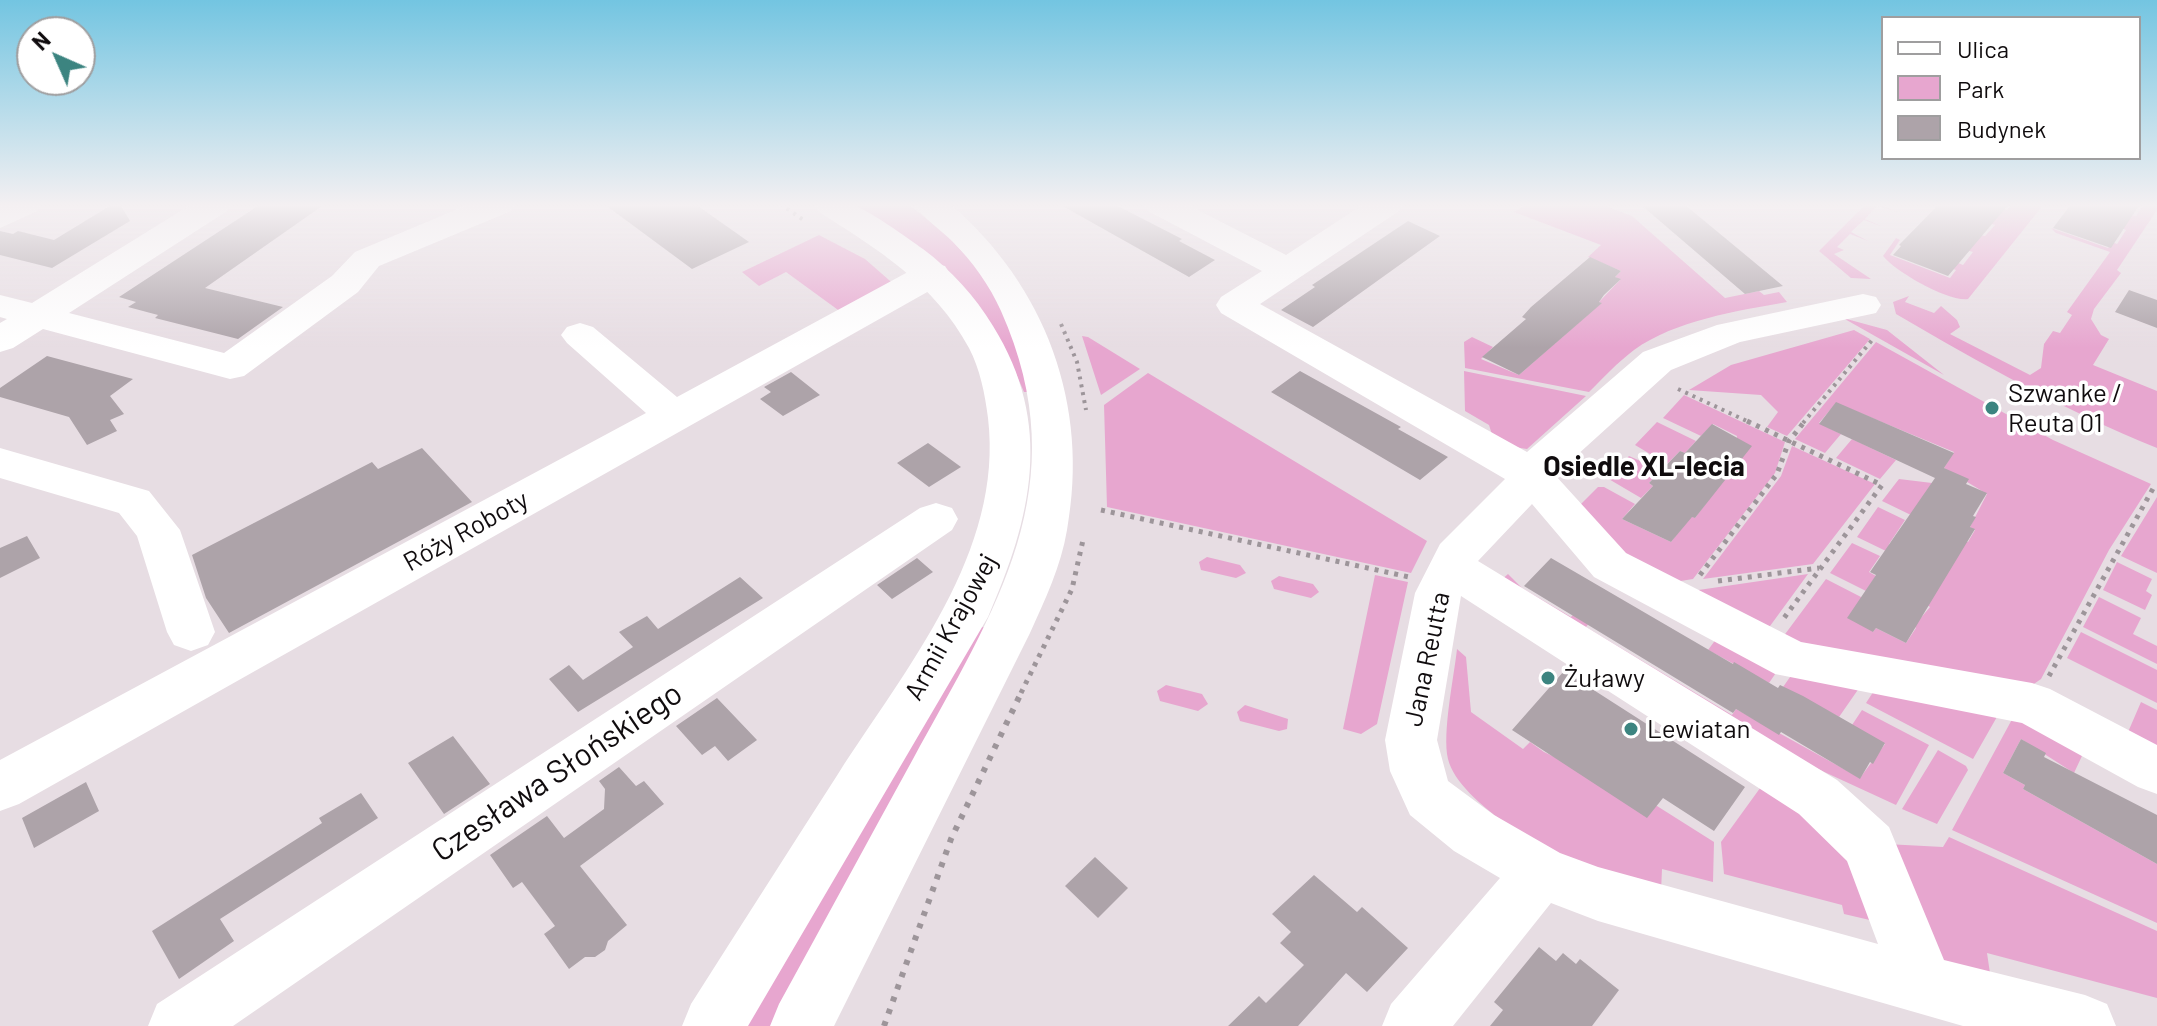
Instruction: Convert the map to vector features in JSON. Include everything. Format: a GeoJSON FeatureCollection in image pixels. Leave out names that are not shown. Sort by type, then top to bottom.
{"type":"FeatureCollection","features":[{"type":"Feature","properties":{"kind":"street"},"geometry":{"type":"LineString","coordinates":[[0,340],[139,252]]}},
{"type":"Feature","properties":{"kind":"street"},"geometry":{"type":"LineString","coordinates":[[0,306],[230,367],[345,284],[367,259],[384,252]]}},
{"type":"Feature","properties":{"kind":"street","name":"Armii Krajowej"},"geometry":{"type":"LineString","coordinates":[[713,1026],[964,617],[985,575],[1000,533],[1011,473],[1009,411],[1005,394],[985,343],[961,306],[922,280],[901,252]]}},
{"type":"Feature","properties":{"kind":"street","name":"Armii Krajowej"},"geometry":{"type":"LineString","coordinates":[[801,1026],[1006,633],[1030,580],[1045,530],[1051,490],[1051,412],[1044,371],[1031,334],[992,265],[981,252]]}},
{"type":"Feature","properties":{"kind":"street"},"geometry":{"type":"LineString","coordinates":[[1253,252],[1286,269]]}},
{"type":"Feature","properties":{"kind":"street"},"geometry":{"type":"LineString","coordinates":[[1313,252],[1234,305],[1498,453],[1533,477],[1610,565],[1792,660],[2032,704],[2157,771]]}},
{"type":"Feature","properties":{"kind":"street","name":"Róży Roboty"},"geometry":{"type":"LineString","coordinates":[[0,787],[922,280]]}},
{"type":"Feature","properties":{"kind":"street","name":"Jana Reutta"},"geometry":{"type":"LineString","coordinates":[[1868,322],[1730,333],[1657,361],[1534,470],[1533,477],[1432,572],[1432,615],[1411,740],[1417,771],[1429,798],[1474,833],[1541,872],[1598,894],[1924,986],[2085,1026]]}},
{"type":"Feature","properties":{"kind":"street"},"geometry":{"type":"LineString","coordinates":[[580,335],[675,417]]}},
{"type":"Feature","properties":{"kind":"street"},"geometry":{"type":"LineString","coordinates":[[0,463],[134,502],[158,530],[191,632]]}},
{"type":"Feature","properties":{"kind":"street","name":"Czesława Słońskiego"},"geometry":{"type":"LineString","coordinates":[[179,1026],[936,519]]}},
{"type":"Feature","properties":{"kind":"street"},"geometry":{"type":"LineString","coordinates":[[1432,572],[1818,797],[1869,845],[1924,986]]}},
{"type":"Feature","properties":{"kind":"street"},"geometry":{"type":"LineString","coordinates":[[191,632],[248,651]]}},
{"type":"Feature","properties":{"kind":"street"},"geometry":{"type":"LineString","coordinates":[[130,715],[191,632]]}},
{"type":"Feature","properties":{"kind":"street"},"geometry":{"type":"LineString","coordinates":[[1413,1026],[1541,872]]}},
{"type":"Feature","properties":{"kind":"path"},"geometry":{"type":"LineString","coordinates":[[1820,568],[1693,585],[1777,474],[1789,441],[1868,322]]}},
{"type":"Feature","properties":{"kind":"path"},"geometry":{"type":"LineString","coordinates":[[1678,389],[1882,485],[1764,645]]}},
{"type":"Feature","properties":{"kind":"path"},"geometry":{"type":"LineString","coordinates":[[2032,704],[2078,629],[2155,485]]}},
{"type":"Feature","properties":{"kind":"path"},"geometry":{"type":"LineString","coordinates":[[1101,510],[1432,572]]}},
{"type":"Feature","properties":{"kind":"green space"},"geometry":{"type":"Polygon","coordinates":[[[784,252],[851,252],[865,259],[897,287],[845,315],[786,272],[759,286],[742,272],[784,252]]]}},
{"type":"Feature","properties":{"kind":"green space"},"geometry":{"type":"Polygon","coordinates":[[[923,252],[963,252],[976,266],[1006,314],[1031,392],[1024,392],[1009,357],[975,302],[923,252]]]}},
{"type":"Feature","properties":{"kind":"green space"},"geometry":{"type":"Polygon","coordinates":[[[1594,252],[1673,252],[1725,298],[1759,291],[1764,295],[1779,292],[1787,302],[1708,318],[1669,331],[1634,350],[1589,392],[1465,368],[1464,342],[1472,337],[1493,347],[1481,359],[1519,375],[1601,303],[1620,280],[1615,277],[1621,271],[1588,257],[1594,252]]]}},
{"type":"Feature","properties":{"kind":"green space"},"geometry":{"type":"Polygon","coordinates":[[[1820,252],[1839,252],[1834,254],[1871,279],[1851,278],[1820,252]]]}},
{"type":"Feature","properties":{"kind":"green space"},"geometry":{"type":"Polygon","coordinates":[[[1886,252],[1892,252],[1890,255],[1950,278],[1956,270],[1951,268],[1956,262],[1963,265],[1973,252],[2006,252],[1968,299],[1948,296],[1923,285],[1883,256],[1886,252]]]}},
{"type":"Feature","properties":{"kind":"green space"},"geometry":{"type":"Polygon","coordinates":[[[2110,252],[2129,252],[2117,270],[2121,273],[2094,309],[2091,319],[2101,335],[2109,339],[2093,365],[2157,391],[2157,448],[2024,386],[1896,314],[1893,302],[1909,296],[1905,302],[1934,313],[1941,306],[1957,320],[1960,327],[1950,334],[2030,375],[2041,368],[2044,344],[2053,331],[2060,333],[2072,315],[2067,312],[2110,252]]]}},
{"type":"Feature","properties":{"kind":"green space"},"geometry":{"type":"Polygon","coordinates":[[[1843,318],[1887,330],[1944,375],[1843,318]]]}},
{"type":"Feature","properties":{"kind":"green space"},"geometry":{"type":"Polygon","coordinates":[[[1854,330],[1870,339],[1787,436],[1767,427],[1778,412],[1761,395],[1689,390],[1731,365],[1854,330]]]}},
{"type":"Feature","properties":{"kind":"green space"},"geometry":{"type":"Polygon","coordinates":[[[1082,336],[1088,337],[1140,369],[1101,395],[1082,336]]]}},
{"type":"Feature","properties":{"kind":"green space"},"geometry":{"type":"Polygon","coordinates":[[[1876,342],[2053,440],[2151,484],[2109,550],[2041,679],[2028,688],[1777,645],[1826,579],[1861,597],[1873,632],[1876,628],[1906,643],[1916,628],[1914,626],[1930,607],[1927,605],[1964,541],[1968,542],[1975,530],[1970,527],[1987,494],[1944,468],[1954,452],[1836,403],[1819,423],[1841,434],[1825,453],[1795,439],[1876,342]]]}},
{"type":"Feature","properties":{"kind":"green space"},"geometry":{"type":"Polygon","coordinates":[[[1464,371],[1586,396],[1527,449],[1495,444],[1489,425],[1465,411],[1464,371]]]}},
{"type":"Feature","properties":{"kind":"green space"},"geometry":{"type":"Polygon","coordinates":[[[1148,373],[1427,541],[1411,573],[1107,507],[1104,405],[1148,373]]]}},
{"type":"Feature","properties":{"kind":"green space"},"geometry":{"type":"Polygon","coordinates":[[[1684,395],[1785,442],[1775,473],[1693,579],[1662,584],[1573,512],[1598,487],[1604,487],[1635,504],[1622,519],[1671,542],[1691,516],[1695,518],[1726,476],[1730,478],[1737,469],[1734,467],[1737,436],[1713,424],[1701,436],[1663,418],[1684,395]]]}},
{"type":"Feature","properties":{"kind":"green space"},"geometry":{"type":"Polygon","coordinates":[[[1657,422],[1696,441],[1685,453],[1680,451],[1667,464],[1635,445],[1657,422]]]}},
{"type":"Feature","properties":{"kind":"green space"},"geometry":{"type":"Polygon","coordinates":[[[1852,439],[1896,460],[1880,479],[1836,458],[1852,439]]]}},
{"type":"Feature","properties":{"kind":"green space"},"geometry":{"type":"Polygon","coordinates":[[[1792,446],[1875,484],[1813,564],[1703,579],[1781,476],[1792,446]]]}},
{"type":"Feature","properties":{"kind":"green space"},"geometry":{"type":"Polygon","coordinates":[[[1629,456],[1661,470],[1649,483],[1653,486],[1641,498],[1607,478],[1629,456]]]}},
{"type":"Feature","properties":{"kind":"green space"},"geometry":{"type":"Polygon","coordinates":[[[1899,479],[1932,483],[1913,516],[1882,501],[1899,479]]]}},
{"type":"Feature","properties":{"kind":"green space"},"geometry":{"type":"Polygon","coordinates":[[[2157,497],[2157,573],[2121,556],[2157,497]]]}},
{"type":"Feature","properties":{"kind":"green space"},"geometry":{"type":"Polygon","coordinates":[[[1878,507],[1905,520],[1889,544],[1888,552],[1857,537],[1878,507]]]}},
{"type":"Feature","properties":{"kind":"green space"},"geometry":{"type":"Polygon","coordinates":[[[1852,543],[1880,556],[1869,572],[1876,576],[1866,591],[1830,573],[1852,543]]]}},
{"type":"Feature","properties":{"kind":"green space"},"geometry":{"type":"Polygon","coordinates":[[[1207,557],[1240,565],[1246,573],[1236,578],[1201,570],[1199,562],[1207,557]]]}},
{"type":"Feature","properties":{"kind":"green space"},"geometry":{"type":"Polygon","coordinates":[[[2117,562],[2152,579],[2146,591],[2152,595],[2145,610],[2103,590],[2117,562]]]}},
{"type":"Feature","properties":{"kind":"green space"},"geometry":{"type":"Polygon","coordinates":[[[1508,574],[1522,588],[1571,617],[1582,605],[1597,613],[1586,627],[1732,715],[1736,709],[1860,778],[1885,744],[1852,725],[1862,710],[1929,745],[1896,805],[1781,752],[1498,583],[1508,574]]]}},
{"type":"Feature","properties":{"kind":"green space"},"geometry":{"type":"Polygon","coordinates":[[[1808,574],[1762,637],[1678,593],[1808,574]]]}},
{"type":"Feature","properties":{"kind":"green space"},"geometry":{"type":"Polygon","coordinates":[[[1375,575],[1408,582],[1377,724],[1361,734],[1343,729],[1375,575]]]}},
{"type":"Feature","properties":{"kind":"green space"},"geometry":{"type":"Polygon","coordinates":[[[1279,576],[1313,584],[1319,592],[1311,598],[1274,589],[1271,581],[1279,576]]]}},
{"type":"Feature","properties":{"kind":"green space"},"geometry":{"type":"Polygon","coordinates":[[[2099,597],[2141,618],[2133,634],[2157,646],[2157,664],[2083,627],[2099,597]]]}},
{"type":"Feature","properties":{"kind":"green space"},"geometry":{"type":"Polygon","coordinates":[[[981,627],[989,628],[773,1026],[741,1026],[981,627]]]}},
{"type":"Feature","properties":{"kind":"green space"},"geometry":{"type":"Polygon","coordinates":[[[1722,631],[1782,664],[1769,683],[1708,650],[1722,631]]]}},
{"type":"Feature","properties":{"kind":"green space"},"geometry":{"type":"Polygon","coordinates":[[[2081,632],[2157,670],[2157,703],[2067,658],[2081,632]]]}},
{"type":"Feature","properties":{"kind":"green space"},"geometry":{"type":"Polygon","coordinates":[[[1457,649],[1466,657],[1471,712],[1523,749],[1530,742],[1544,752],[1657,806],[1714,842],[1713,882],[1662,869],[1661,892],[1602,878],[1534,842],[1470,793],[1456,776],[1448,759],[1447,748],[1447,720],[1457,649]]]}},
{"type":"Feature","properties":{"kind":"green space"},"geometry":{"type":"Polygon","coordinates":[[[1795,670],[1864,681],[1839,717],[1783,687],[1795,670]]]}},
{"type":"Feature","properties":{"kind":"green space"},"geometry":{"type":"Polygon","coordinates":[[[1879,683],[2002,708],[1973,759],[1866,703],[1879,683]]]}},
{"type":"Feature","properties":{"kind":"green space"},"geometry":{"type":"Polygon","coordinates":[[[1166,685],[1202,694],[1208,704],[1198,711],[1160,701],[1157,691],[1166,685]]]}},
{"type":"Feature","properties":{"kind":"green space"},"geometry":{"type":"Polygon","coordinates":[[[2141,702],[2157,710],[2157,764],[2122,746],[2141,702]]]}},
{"type":"Feature","properties":{"kind":"green space"},"geometry":{"type":"Polygon","coordinates":[[[1245,705],[1288,719],[1287,729],[1279,731],[1240,721],[1237,712],[1245,705]]]}},
{"type":"Feature","properties":{"kind":"green space"},"geometry":{"type":"Polygon","coordinates":[[[2016,712],[2088,743],[2074,773],[2021,739],[2003,773],[2025,785],[2023,789],[2157,864],[2157,923],[1952,830],[2016,712]]]}},
{"type":"Feature","properties":{"kind":"green space"},"geometry":{"type":"Polygon","coordinates":[[[1938,750],[1968,770],[1937,824],[1902,809],[1938,750]]]}},
{"type":"Feature","properties":{"kind":"green space"},"geometry":{"type":"Polygon","coordinates":[[[1763,784],[1851,852],[1874,921],[1844,914],[1842,905],[1724,874],[1721,842],[1763,784]]]}},
{"type":"Feature","properties":{"kind":"green space"},"geometry":{"type":"Polygon","coordinates":[[[1949,837],[2157,931],[2157,998],[1987,953],[1991,980],[1934,964],[1886,844],[1943,847],[1949,837]]]}},
{"type":"Feature","properties":{"kind":"building"},"geometry":{"type":"Polygon","coordinates":[[[0,252],[79,252],[52,268],[0,255],[0,252]]]}},
{"type":"Feature","properties":{"kind":"building"},"geometry":{"type":"Polygon","coordinates":[[[188,252],[257,252],[205,288],[283,307],[238,339],[155,318],[158,315],[128,307],[136,302],[119,297],[188,252]]]}},
{"type":"Feature","properties":{"kind":"building"},"geometry":{"type":"Polygon","coordinates":[[[669,252],[728,252],[692,269],[669,252]]]}},
{"type":"Feature","properties":{"kind":"building"},"geometry":{"type":"Polygon","coordinates":[[[1144,252],[1200,252],[1215,260],[1189,277],[1144,252]]]}},
{"type":"Feature","properties":{"kind":"building"},"geometry":{"type":"Polygon","coordinates":[[[1362,252],[1418,252],[1313,327],[1281,310],[1315,287],[1312,285],[1362,252]]]}},
{"type":"Feature","properties":{"kind":"building"},"geometry":{"type":"Polygon","coordinates":[[[1696,252],[1742,252],[1783,286],[1745,294],[1696,252]]]}},
{"type":"Feature","properties":{"kind":"building"},"geometry":{"type":"Polygon","coordinates":[[[1896,252],[1968,252],[1948,276],[1893,255],[1896,252]]]}},
{"type":"Feature","properties":{"kind":"building"},"geometry":{"type":"Polygon","coordinates":[[[1590,257],[1621,271],[1615,277],[1621,279],[1604,295],[1599,302],[1602,303],[1519,375],[1482,357],[1526,319],[1522,317],[1531,307],[1590,257]]]}},
{"type":"Feature","properties":{"kind":"building"},"geometry":{"type":"Polygon","coordinates":[[[2129,290],[2157,300],[2157,328],[2115,312],[2129,290]]]}},
{"type":"Feature","properties":{"kind":"building"},"geometry":{"type":"Polygon","coordinates":[[[47,356],[133,379],[110,396],[124,414],[110,420],[117,431],[87,445],[69,417],[0,397],[0,388],[47,356]]]}},
{"type":"Feature","properties":{"kind":"building"},"geometry":{"type":"Polygon","coordinates":[[[1300,371],[1448,457],[1420,480],[1271,392],[1300,371]]]}},
{"type":"Feature","properties":{"kind":"building"},"geometry":{"type":"Polygon","coordinates":[[[791,372],[820,395],[783,416],[760,399],[771,392],[764,387],[791,372]]]}},
{"type":"Feature","properties":{"kind":"building"},"geometry":{"type":"Polygon","coordinates":[[[1836,402],[1954,453],[1944,468],[1969,479],[1966,484],[1987,493],[1973,516],[1976,517],[1970,527],[1975,529],[1906,643],[1876,628],[1873,632],[1847,618],[1876,575],[1870,572],[1935,478],[1819,424],[1836,402]]]}},
{"type":"Feature","properties":{"kind":"building"},"geometry":{"type":"Polygon","coordinates":[[[1712,424],[1752,446],[1695,518],[1692,517],[1671,542],[1622,519],[1653,486],[1649,483],[1680,451],[1685,453],[1712,424]]]}},
{"type":"Feature","properties":{"kind":"building"},"geometry":{"type":"Polygon","coordinates":[[[928,443],[961,467],[929,487],[897,463],[928,443]]]}},
{"type":"Feature","properties":{"kind":"building"},"geometry":{"type":"Polygon","coordinates":[[[422,448],[472,502],[229,633],[206,598],[192,555],[372,462],[378,469],[422,448]]]}},
{"type":"Feature","properties":{"kind":"building"},"geometry":{"type":"Polygon","coordinates":[[[27,536],[40,558],[0,578],[0,548],[27,536]]]}},
{"type":"Feature","properties":{"kind":"building"},"geometry":{"type":"Polygon","coordinates":[[[917,558],[933,572],[892,599],[877,585],[917,558]]]}},
{"type":"Feature","properties":{"kind":"building"},"geometry":{"type":"Polygon","coordinates":[[[1551,558],[1733,664],[1778,688],[1780,685],[1803,696],[1885,743],[1873,764],[1870,762],[1860,779],[1781,732],[1779,735],[1736,709],[1733,713],[1524,586],[1551,558]]]}},
{"type":"Feature","properties":{"kind":"building"},"geometry":{"type":"Polygon","coordinates":[[[740,577],[763,598],[578,712],[549,679],[569,665],[583,680],[633,647],[619,632],[647,616],[658,629],[740,577]]]}},
{"type":"Feature","properties":{"kind":"building"},"geometry":{"type":"Polygon","coordinates":[[[1564,671],[1745,787],[1714,831],[1663,798],[1647,818],[1512,730],[1564,671]]]}},
{"type":"Feature","properties":{"kind":"building"},"geometry":{"type":"Polygon","coordinates":[[[717,698],[757,740],[728,761],[715,746],[702,755],[676,726],[717,698]]]}},
{"type":"Feature","properties":{"kind":"building"},"geometry":{"type":"Polygon","coordinates":[[[453,736],[490,784],[444,814],[408,763],[453,736]]]}},
{"type":"Feature","properties":{"kind":"building"},"geometry":{"type":"Polygon","coordinates":[[[2021,739],[2046,753],[2044,757],[2157,815],[2157,864],[2023,789],[2025,785],[2003,773],[2021,739]]]}},
{"type":"Feature","properties":{"kind":"building"},"geometry":{"type":"Polygon","coordinates":[[[619,767],[636,786],[644,781],[664,804],[580,866],[627,925],[608,941],[605,950],[595,957],[585,957],[569,969],[544,934],[555,926],[522,882],[513,888],[490,855],[547,816],[564,838],[604,809],[605,789],[599,781],[619,767]]]}},
{"type":"Feature","properties":{"kind":"building"},"geometry":{"type":"Polygon","coordinates":[[[86,782],[99,811],[34,848],[22,818],[86,782]]]}},
{"type":"Feature","properties":{"kind":"building"},"geometry":{"type":"Polygon","coordinates":[[[361,793],[378,818],[220,919],[234,941],[179,979],[152,931],[322,823],[319,818],[361,793]]]}},
{"type":"Feature","properties":{"kind":"building"},"geometry":{"type":"Polygon","coordinates":[[[1095,857],[1128,888],[1098,918],[1065,886],[1095,857]]]}},
{"type":"Feature","properties":{"kind":"building"},"geometry":{"type":"Polygon","coordinates":[[[1314,875],[1357,912],[1362,907],[1408,948],[1367,992],[1346,973],[1298,1026],[1228,1026],[1259,996],[1266,1003],[1304,965],[1280,943],[1291,932],[1272,914],[1314,875]]]}},
{"type":"Feature","properties":{"kind":"building"},"geometry":{"type":"Polygon","coordinates":[[[1539,947],[1556,961],[1563,953],[1576,964],[1580,959],[1619,990],[1592,1026],[1490,1026],[1503,1010],[1494,1002],[1539,947]]]}},
{"type":"Feature","properties":{"kind":"place","name":"Szwanke / Reuta 01"},"geometry":{"type":"Point","coordinates":[1992,408]}},
{"type":"Feature","properties":{"kind":"place","name":"Żuławy"},"geometry":{"type":"Point","coordinates":[1548,678]}},
{"type":"Feature","properties":{"kind":"place","name":"Lewiatan"},"geometry":{"type":"Point","coordinates":[1631,729]}},
{"type":"Feature","properties":{"kind":"district","name":"Osiedle XL-lecia"},"geometry":{"type":"Point","coordinates":[1644,467]}}]}
